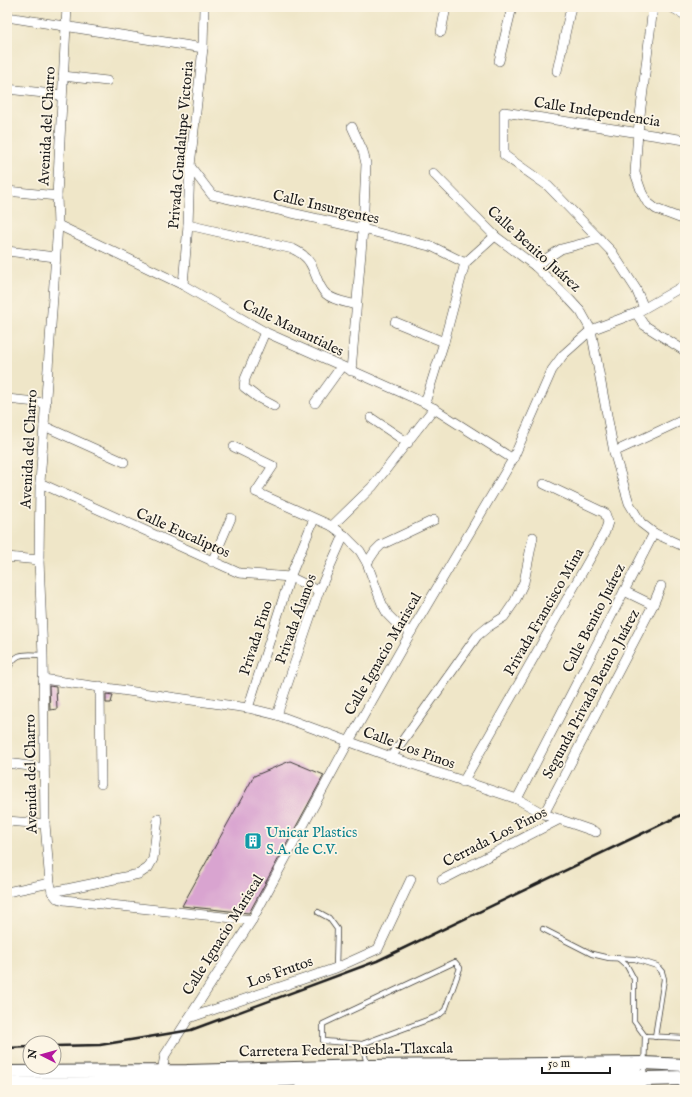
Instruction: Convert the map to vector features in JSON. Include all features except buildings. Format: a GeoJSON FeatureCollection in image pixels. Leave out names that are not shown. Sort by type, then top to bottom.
{"type":"FeatureCollection","features":[{"type":"Feature","properties":{"kind":"main road","name":"Carretera Federal Puebla-Tlaxcala"},"geometry":{"type":"LineString","coordinates":[[301,1090],[367,1080],[644,1063],[685,1064]]}},
{"type":"Feature","properties":{"kind":"main road","name":"Carretera Federal Puebla-Tlaxcala"},"geometry":{"type":"LineString","coordinates":[[7,1072],[161,1082]]}},
{"type":"Feature","properties":{"kind":"main road","name":"Carretera Federal Puebla-Tlaxcala"},"geometry":{"type":"LineString","coordinates":[[7,1085],[187,1081],[367,1080],[635,1085],[644,1079],[685,1078]]}},
{"type":"Feature","properties":{"kind":"street","name":"Avenida del Charro"},"geometry":{"type":"LineString","coordinates":[[51,888],[45,824],[43,655],[39,560],[40,483],[58,226],[57,196],[67,7]]}},
{"type":"Feature","properties":{"kind":"street","name":"Privada Guadalupe Victoria"},"geometry":{"type":"LineString","coordinates":[[183,285],[188,225],[190,166],[204,48],[204,7]]}},
{"type":"Feature","properties":{"kind":"street"},"geometry":{"type":"LineString","coordinates":[[442,32],[446,7]]}},
{"type":"Feature","properties":{"kind":"street"},"geometry":{"type":"LineString","coordinates":[[499,61],[512,7]]}},
{"type":"Feature","properties":{"kind":"street"},"geometry":{"type":"LineString","coordinates":[[557,71],[571,7]]}},
{"type":"Feature","properties":{"kind":"street"},"geometry":{"type":"LineString","coordinates":[[653,7],[638,132],[635,173],[647,202],[656,209],[685,220]]}},
{"type":"Feature","properties":{"kind":"street"},"geometry":{"type":"LineString","coordinates":[[671,7],[685,15]]}},
{"type":"Feature","properties":{"kind":"street"},"geometry":{"type":"LineString","coordinates":[[7,17],[204,48]]}},
{"type":"Feature","properties":{"kind":"street"},"geometry":{"type":"LineString","coordinates":[[63,76],[107,81]]}},
{"type":"Feature","properties":{"kind":"street"},"geometry":{"type":"LineString","coordinates":[[7,89],[62,95]]}},
{"type":"Feature","properties":{"kind":"street","name":"Calle Independencia"},"geometry":{"type":"LineString","coordinates":[[600,239],[548,186],[504,155],[504,112],[685,140]]}},
{"type":"Feature","properties":{"kind":"street"},"geometry":{"type":"LineString","coordinates":[[350,371],[366,164],[363,151],[352,127]]}},
{"type":"Feature","properties":{"kind":"street","name":"Calle Insurgentes"},"geometry":{"type":"LineString","coordinates":[[190,166],[212,195],[362,229],[433,247],[465,263]]}},
{"type":"Feature","properties":{"kind":"street","name":"Calle Benito Juárez"},"geometry":{"type":"LineString","coordinates":[[433,173],[495,236],[535,266],[581,312],[591,330],[614,452],[629,502],[641,523],[654,533],[517,799]]}},
{"type":"Feature","properties":{"kind":"street"},"geometry":{"type":"LineString","coordinates":[[7,192],[57,196]]}},
{"type":"Feature","properties":{"kind":"street"},"geometry":{"type":"LineString","coordinates":[[188,225],[293,250],[305,256],[311,265],[317,281],[326,293],[338,300],[356,305]]}},
{"type":"Feature","properties":{"kind":"street","name":"Calle Manantiales"},"geometry":{"type":"LineString","coordinates":[[58,226],[183,285],[265,332],[425,403],[513,459]]}},
{"type":"Feature","properties":{"kind":"street"},"geometry":{"type":"LineString","coordinates":[[425,403],[444,342],[465,263],[495,236]]}},
{"type":"Feature","properties":{"kind":"street"},"geometry":{"type":"LineString","coordinates":[[535,266],[561,249],[600,239],[612,252],[636,289],[644,325],[685,351]]}},
{"type":"Feature","properties":{"kind":"street"},"geometry":{"type":"LineString","coordinates":[[7,251],[56,257]]}},
{"type":"Feature","properties":{"kind":"street","name":"Calle Ignacio Mariscal"},"geometry":{"type":"LineString","coordinates":[[161,1082],[165,1055],[252,920],[349,741],[411,632],[513,459],[552,370],[563,354],[591,330],[640,310],[685,285]]}},
{"type":"Feature","properties":{"kind":"street"},"geometry":{"type":"LineString","coordinates":[[395,322],[444,342]]}},
{"type":"Feature","properties":{"kind":"street"},"geometry":{"type":"LineString","coordinates":[[265,332],[245,379],[244,388],[274,406]]}},
{"type":"Feature","properties":{"kind":"street"},"geometry":{"type":"LineString","coordinates":[[315,403],[341,367]]}},
{"type":"Feature","properties":{"kind":"street"},"geometry":{"type":"LineString","coordinates":[[7,399],[46,403]]}},
{"type":"Feature","properties":{"kind":"street"},"geometry":{"type":"LineString","coordinates":[[332,526],[373,486],[434,408]]}},
{"type":"Feature","properties":{"kind":"street"},"geometry":{"type":"LineString","coordinates":[[371,418],[408,443]]}},
{"type":"Feature","properties":{"kind":"street"},"geometry":{"type":"LineString","coordinates":[[614,452],[685,419]]}},
{"type":"Feature","properties":{"kind":"street"},"geometry":{"type":"LineString","coordinates":[[44,426],[124,462]]}},
{"type":"Feature","properties":{"kind":"street"},"geometry":{"type":"LineString","coordinates":[[234,447],[273,466],[256,492],[332,526],[344,535],[360,551],[367,563],[382,604],[388,615],[398,625],[411,632]]}},
{"type":"Feature","properties":{"kind":"street","name":"Calle Eucaliptos"},"geometry":{"type":"LineString","coordinates":[[40,483],[239,573],[290,577],[319,592]]}},
{"type":"Feature","properties":{"kind":"street","name":"Privada Francisco Mina"},"geometry":{"type":"LineString","coordinates":[[463,782],[606,532],[608,522],[605,513],[544,484]]}},
{"type":"Feature","properties":{"kind":"street"},"geometry":{"type":"LineString","coordinates":[[212,562],[231,518]]}},
{"type":"Feature","properties":{"kind":"street","name":"Privada Pino"},"geometry":{"type":"LineString","coordinates":[[248,708],[290,577],[314,519]]}},
{"type":"Feature","properties":{"kind":"street"},"geometry":{"type":"LineString","coordinates":[[367,563],[381,544],[434,520]]}},
{"type":"Feature","properties":{"kind":"street"},"geometry":{"type":"LineString","coordinates":[[654,533],[685,547]]}},
{"type":"Feature","properties":{"kind":"street","name":"Privada Álamos"},"geometry":{"type":"LineString","coordinates":[[277,715],[319,592],[344,535]]}},
{"type":"Feature","properties":{"kind":"street","name":"Privada Francisco Mina"},"geometry":{"type":"LineString","coordinates":[[391,757],[477,636],[504,617],[515,601],[524,582],[533,537]]}},
{"type":"Feature","properties":{"kind":"street"},"geometry":{"type":"LineString","coordinates":[[7,557],[39,560]]}},
{"type":"Feature","properties":{"kind":"street","name":"Segunda Privada Benito Juárez"},"geometry":{"type":"LineString","coordinates":[[544,814],[653,605],[660,586]]}},
{"type":"Feature","properties":{"kind":"street"},"geometry":{"type":"LineString","coordinates":[[624,591],[653,605]]}},
{"type":"Feature","properties":{"kind":"street","name":"Calle Los Pinos"},"geometry":{"type":"LineString","coordinates":[[43,679],[248,708],[277,715],[391,757],[517,799],[544,814],[596,832]]}},
{"type":"Feature","properties":{"kind":"street"},"geometry":{"type":"LineString","coordinates":[[100,686],[101,784]]}},
{"type":"Feature","properties":{"kind":"street"},"geometry":{"type":"LineString","coordinates":[[7,764],[44,768]]}},
{"type":"Feature","properties":{"kind":"street"},"geometry":{"type":"LineString","coordinates":[[7,892],[51,888],[139,874],[148,868],[153,859],[158,819]]}},
{"type":"Feature","properties":{"kind":"street","name":"Cerrada Los Pinos"},"geometry":{"type":"LineString","coordinates":[[442,880],[560,819]]}},
{"type":"Feature","properties":{"kind":"street"},"geometry":{"type":"LineString","coordinates":[[7,821],[45,824]]}},
{"type":"Feature","properties":{"kind":"street","name":"Los Frutos"},"geometry":{"type":"LineString","coordinates":[[189,1018],[336,968],[378,949],[411,878]]}},
{"type":"Feature","properties":{"kind":"street"},"geometry":{"type":"LineString","coordinates":[[51,888],[57,898],[64,900],[252,920]]}},
{"type":"Feature","properties":{"kind":"lane"},"geometry":{"type":"LineString","coordinates":[[7,672],[11,663],[16,657],[22,654],[43,655]]}},
{"type":"Feature","properties":{"kind":"lane"},"geometry":{"type":"LineString","coordinates":[[318,912],[329,918],[337,929],[336,968]]}},
{"type":"Feature","properties":{"kind":"lane"},"geometry":{"type":"LineString","coordinates":[[543,929],[592,954],[609,958],[635,959],[657,966],[662,972],[664,979],[655,1036]]}},
{"type":"Feature","properties":{"kind":"lane"},"geometry":{"type":"LineString","coordinates":[[618,958],[627,966],[634,979],[634,1021],[645,1036],[644,1079]]}},
{"type":"Feature","properties":{"kind":"lane"},"geometry":{"type":"LineString","coordinates":[[454,962],[460,968],[445,1010],[438,1016],[362,1044],[323,1041],[323,1024],[454,962]]}},
{"type":"Feature","properties":{"kind":"lane"},"geometry":{"type":"LineString","coordinates":[[645,1036],[685,1038]]}},
{"type":"Feature","properties":{"kind":"lane"},"geometry":{"type":"LineString","coordinates":[[362,1044],[367,1080]]}},
{"type":"Feature","properties":{"kind":"railway"},"geometry":{"type":"LineString","coordinates":[[62,1046],[100,1045],[191,1030],[377,961],[685,813]]}},
{"type":"Feature","properties":{"kind":"railway"},"geometry":{"type":"LineString","coordinates":[[7,1048],[22,1047]]}},
{"type":"Feature","properties":{"kind":"place","name":"Unicar Plastics S.A. de C.V."},"geometry":{"type":"Point","coordinates":[253,841]}}]}
